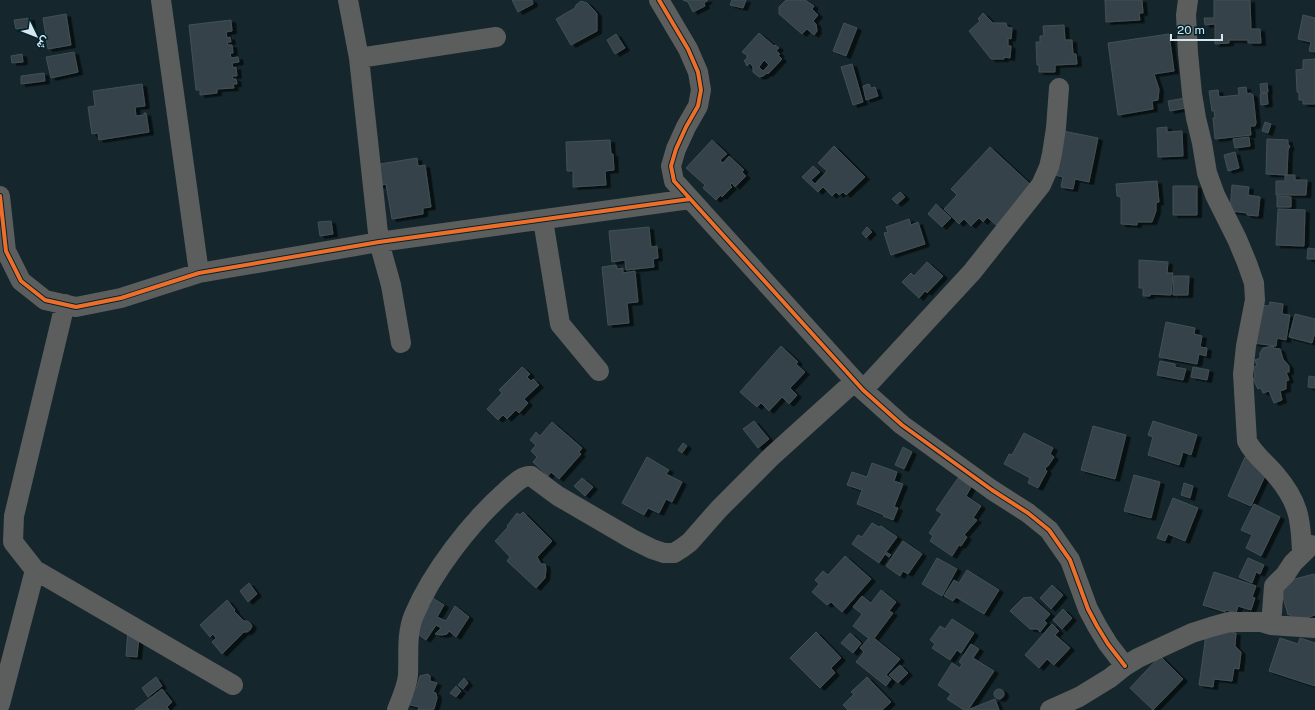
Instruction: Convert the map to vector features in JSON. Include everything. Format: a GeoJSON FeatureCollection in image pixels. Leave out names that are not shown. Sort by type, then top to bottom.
{"type":"FeatureCollection","features":[{"type":"Feature","properties":{"kind":"street"},"geometry":{"type":"LineString","coordinates":[[161,0],[199,273]]}},
{"type":"Feature","properties":{"kind":"street"},"geometry":{"type":"LineString","coordinates":[[348,0],[359,58],[379,242],[391,285],[401,343]]}},
{"type":"Feature","properties":{"kind":"street"},"geometry":{"type":"LineString","coordinates":[[659,0],[688,49],[698,72],[701,90],[698,106],[682,134],[676,149],[671,166],[674,181],[859,386],[902,426],[992,490],[1028,513],[1049,530],[1070,560],[1088,608],[1097,626],[1108,644],[1125,666]]}},
{"type":"Feature","properties":{"kind":"street"},"geometry":{"type":"LineString","coordinates":[[1188,0],[1188,53],[1192,94],[1207,173],[1215,195],[1237,239],[1254,282],[1255,300],[1246,346],[1243,374],[1247,441],[1252,451],[1275,473],[1289,492],[1297,507],[1301,528],[1309,547],[1293,563],[1286,575],[1274,586],[1271,624]]}},
{"type":"Feature","properties":{"kind":"street"},"geometry":{"type":"LineString","coordinates":[[359,58],[496,37]]}},
{"type":"Feature","properties":{"kind":"street"},"geometry":{"type":"LineString","coordinates":[[397,710],[408,676],[408,648],[410,630],[414,615],[429,585],[446,559],[482,513],[514,484],[527,476],[531,476],[558,496],[652,549],[664,553],[674,553],[682,548],[690,542],[719,509],[755,473],[859,386],[972,272],[1041,185],[1052,154],[1056,128],[1059,88]]}},
{"type":"Feature","properties":{"kind":"street"},"geometry":{"type":"LineString","coordinates":[[0,196],[6,251],[21,281],[45,300],[76,307],[121,298],[199,273],[379,242],[690,199]]}},
{"type":"Feature","properties":{"kind":"street"},"geometry":{"type":"LineString","coordinates":[[543,220],[560,324],[599,371]]}},
{"type":"Feature","properties":{"kind":"street"},"geometry":{"type":"LineString","coordinates":[[65,304],[14,516],[13,542],[35,570],[233,685]]}},
{"type":"Feature","properties":{"kind":"street"},"geometry":{"type":"LineString","coordinates":[[0,704],[35,570]]}},
{"type":"Feature","properties":{"kind":"street"},"geometry":{"type":"LineString","coordinates":[[1050,710],[1079,697],[1110,678],[1125,666],[1192,633],[1211,627],[1229,622],[1261,622],[1315,628]]}},
{"type":"Feature","properties":{"kind":"building"},"geometry":{"type":"Polygon","coordinates":[[[512,0],[532,0],[533,4],[518,12],[512,0]]]}},
{"type":"Feature","properties":{"kind":"building"},"geometry":{"type":"Polygon","coordinates":[[[683,0],[708,0],[704,3],[705,6],[693,12],[688,2],[683,0]]]}},
{"type":"Feature","properties":{"kind":"building"},"geometry":{"type":"Polygon","coordinates":[[[732,0],[746,0],[743,8],[730,5],[732,0]]]}},
{"type":"Feature","properties":{"kind":"building"},"geometry":{"type":"Polygon","coordinates":[[[786,0],[805,0],[814,6],[812,9],[818,15],[813,21],[816,24],[817,31],[814,35],[807,29],[802,34],[779,14],[779,7],[786,0]]]}},
{"type":"Feature","properties":{"kind":"building"},"geometry":{"type":"Polygon","coordinates":[[[1105,0],[1142,0],[1143,13],[1139,13],[1140,20],[1106,22],[1105,0]]]}},
{"type":"Feature","properties":{"kind":"building"},"geometry":{"type":"Polygon","coordinates":[[[1214,0],[1250,0],[1251,29],[1260,29],[1261,43],[1248,43],[1248,40],[1229,40],[1229,43],[1215,44],[1215,24],[1205,25],[1204,18],[1214,18],[1214,0]]]}},
{"type":"Feature","properties":{"kind":"building"},"geometry":{"type":"Polygon","coordinates":[[[581,1],[587,3],[597,14],[597,31],[571,45],[556,19],[575,8],[581,1]]]}},
{"type":"Feature","properties":{"kind":"building"},"geometry":{"type":"Polygon","coordinates":[[[983,13],[993,23],[1006,23],[1007,27],[1012,28],[1011,39],[1008,38],[1008,46],[1011,46],[1010,58],[1004,57],[1004,59],[991,59],[969,31],[980,21],[978,19],[983,13]]]}},
{"type":"Feature","properties":{"kind":"building"},"geometry":{"type":"Polygon","coordinates":[[[66,14],[71,45],[48,49],[43,18],[66,14]]]}},
{"type":"Feature","properties":{"kind":"building"},"geometry":{"type":"Polygon","coordinates":[[[1303,15],[1315,18],[1315,52],[1309,51],[1311,42],[1298,39],[1303,15]]]}},
{"type":"Feature","properties":{"kind":"building"},"geometry":{"type":"Polygon","coordinates":[[[30,18],[31,27],[16,29],[14,20],[30,18]]]}},
{"type":"Feature","properties":{"kind":"building"},"geometry":{"type":"Polygon","coordinates":[[[231,20],[232,31],[226,32],[227,38],[230,37],[231,42],[227,42],[228,45],[232,45],[233,53],[230,53],[231,58],[238,57],[239,62],[232,63],[233,68],[236,67],[237,76],[232,76],[233,79],[236,79],[237,84],[233,84],[234,88],[217,89],[217,93],[200,95],[200,90],[196,90],[189,25],[231,20]]]}},
{"type":"Feature","properties":{"kind":"building"},"geometry":{"type":"Polygon","coordinates":[[[844,23],[857,28],[846,56],[833,51],[844,23]]]}},
{"type":"Feature","properties":{"kind":"building"},"geometry":{"type":"Polygon","coordinates":[[[1064,25],[1065,40],[1072,40],[1073,54],[1076,54],[1077,64],[1055,65],[1055,72],[1039,72],[1039,65],[1037,65],[1036,42],[1040,42],[1040,36],[1044,36],[1043,26],[1064,25]]]}},
{"type":"Feature","properties":{"kind":"building"},"geometry":{"type":"Polygon","coordinates":[[[759,33],[774,46],[775,45],[779,48],[776,51],[780,54],[778,55],[782,59],[768,74],[767,73],[759,77],[753,72],[753,67],[750,63],[747,66],[746,65],[744,61],[747,58],[747,55],[742,52],[759,33]],[[764,60],[759,67],[763,71],[769,65],[764,60]]]}},
{"type":"Feature","properties":{"kind":"building"},"geometry":{"type":"Polygon","coordinates":[[[616,34],[625,48],[615,54],[607,40],[616,34]]]}},
{"type":"Feature","properties":{"kind":"building"},"geometry":{"type":"Polygon","coordinates":[[[1169,34],[1174,71],[1154,74],[1159,89],[1158,100],[1152,101],[1153,109],[1118,115],[1108,43],[1169,34]]]}},
{"type":"Feature","properties":{"kind":"building"},"geometry":{"type":"Polygon","coordinates":[[[74,52],[78,72],[51,78],[46,57],[74,52]]]}},
{"type":"Feature","properties":{"kind":"building"},"geometry":{"type":"Polygon","coordinates":[[[22,54],[23,62],[12,63],[11,56],[22,54]]]}},
{"type":"Feature","properties":{"kind":"building"},"geometry":{"type":"Polygon","coordinates":[[[1315,59],[1315,104],[1303,104],[1303,100],[1299,100],[1299,93],[1297,92],[1296,70],[1303,69],[1303,60],[1315,59]]]}},
{"type":"Feature","properties":{"kind":"building"},"geometry":{"type":"Polygon","coordinates":[[[852,64],[863,102],[853,105],[841,67],[852,64]]]}},
{"type":"Feature","properties":{"kind":"building"},"geometry":{"type":"Polygon","coordinates":[[[44,73],[45,81],[21,84],[21,76],[44,73]]]}},
{"type":"Feature","properties":{"kind":"building"},"geometry":{"type":"Polygon","coordinates":[[[1267,83],[1268,92],[1261,93],[1260,84],[1267,83]]]}},
{"type":"Feature","properties":{"kind":"building"},"geometry":{"type":"Polygon","coordinates":[[[142,84],[145,106],[135,107],[136,116],[144,115],[144,113],[146,113],[149,132],[99,140],[98,133],[92,134],[88,107],[95,106],[93,91],[142,84]]]}},
{"type":"Feature","properties":{"kind":"building"},"geometry":{"type":"Polygon","coordinates":[[[869,84],[871,88],[875,87],[878,96],[866,100],[863,86],[869,84]]]}},
{"type":"Feature","properties":{"kind":"building"},"geometry":{"type":"Polygon","coordinates":[[[1246,87],[1247,94],[1250,93],[1253,95],[1256,123],[1255,126],[1250,126],[1251,135],[1215,139],[1213,118],[1215,118],[1214,111],[1212,111],[1209,91],[1218,90],[1219,97],[1239,95],[1238,88],[1246,87]]]}},
{"type":"Feature","properties":{"kind":"building"},"geometry":{"type":"Polygon","coordinates":[[[1267,93],[1268,104],[1261,105],[1260,94],[1267,93]]]}},
{"type":"Feature","properties":{"kind":"building"},"geometry":{"type":"Polygon","coordinates":[[[1185,98],[1186,108],[1170,111],[1168,101],[1185,98]]]}},
{"type":"Feature","properties":{"kind":"building"},"geometry":{"type":"Polygon","coordinates":[[[1265,122],[1271,124],[1268,133],[1262,131],[1265,122]]]}},
{"type":"Feature","properties":{"kind":"building"},"geometry":{"type":"Polygon","coordinates":[[[1167,127],[1167,132],[1182,131],[1183,156],[1158,157],[1157,128],[1167,127]]]}},
{"type":"Feature","properties":{"kind":"building"},"geometry":{"type":"Polygon","coordinates":[[[1063,131],[1098,138],[1089,182],[1075,179],[1073,189],[1061,187],[1063,177],[1055,175],[1063,131]]]}},
{"type":"Feature","properties":{"kind":"building"},"geometry":{"type":"Polygon","coordinates":[[[1249,137],[1250,146],[1235,148],[1233,139],[1249,137]]]}},
{"type":"Feature","properties":{"kind":"building"},"geometry":{"type":"Polygon","coordinates":[[[1267,139],[1288,140],[1288,144],[1290,146],[1288,150],[1287,175],[1266,174],[1267,139]]]}},
{"type":"Feature","properties":{"kind":"building"},"geometry":{"type":"Polygon","coordinates":[[[610,140],[614,170],[605,171],[606,185],[573,187],[573,171],[567,171],[566,142],[610,140]]]}},
{"type":"Feature","properties":{"kind":"building"},"geometry":{"type":"Polygon","coordinates":[[[712,140],[727,154],[720,160],[723,163],[729,156],[744,170],[742,172],[746,176],[735,187],[732,183],[730,185],[732,187],[722,197],[721,195],[716,200],[703,188],[705,185],[686,168],[712,140]]]}},
{"type":"Feature","properties":{"kind":"building"},"geometry":{"type":"Polygon","coordinates":[[[834,146],[865,177],[846,195],[843,192],[839,195],[836,192],[832,196],[823,187],[818,192],[802,177],[813,166],[820,172],[811,180],[815,184],[827,171],[818,163],[834,146]]]}},
{"type":"Feature","properties":{"kind":"building"},"geometry":{"type":"Polygon","coordinates":[[[990,147],[1032,186],[996,225],[987,217],[983,222],[979,218],[971,226],[964,219],[959,224],[944,209],[957,195],[951,189],[990,147]]]}},
{"type":"Feature","properties":{"kind":"building"},"geometry":{"type":"Polygon","coordinates":[[[1235,152],[1239,168],[1228,171],[1224,155],[1235,152]]]}},
{"type":"Feature","properties":{"kind":"building"},"geometry":{"type":"Polygon","coordinates":[[[417,158],[418,166],[425,165],[431,207],[423,208],[423,214],[392,219],[386,184],[377,186],[374,165],[417,158]]]}},
{"type":"Feature","properties":{"kind":"building"},"geometry":{"type":"Polygon","coordinates":[[[1285,175],[1295,175],[1295,180],[1307,180],[1306,195],[1276,195],[1276,181],[1285,181],[1285,175]]]}},
{"type":"Feature","properties":{"kind":"building"},"geometry":{"type":"Polygon","coordinates":[[[1157,181],[1159,202],[1156,203],[1156,211],[1152,222],[1137,222],[1137,225],[1121,224],[1121,197],[1117,196],[1116,184],[1157,181]]]}},
{"type":"Feature","properties":{"kind":"building"},"geometry":{"type":"Polygon","coordinates":[[[1232,185],[1249,187],[1248,195],[1260,197],[1258,216],[1230,211],[1232,185]]]}},
{"type":"Feature","properties":{"kind":"building"},"geometry":{"type":"Polygon","coordinates":[[[1173,186],[1197,186],[1197,215],[1173,215],[1173,186]]]}},
{"type":"Feature","properties":{"kind":"building"},"geometry":{"type":"Polygon","coordinates":[[[900,192],[905,197],[897,204],[892,199],[900,192]]]}},
{"type":"Feature","properties":{"kind":"building"},"geometry":{"type":"Polygon","coordinates":[[[1277,196],[1291,197],[1291,207],[1277,207],[1277,196]]]}},
{"type":"Feature","properties":{"kind":"building"},"geometry":{"type":"Polygon","coordinates":[[[936,204],[951,218],[942,227],[928,214],[936,204]]]}},
{"type":"Feature","properties":{"kind":"building"},"geometry":{"type":"Polygon","coordinates":[[[1278,209],[1305,210],[1304,246],[1276,245],[1278,209]]]}},
{"type":"Feature","properties":{"kind":"building"},"geometry":{"type":"Polygon","coordinates":[[[909,219],[911,225],[918,222],[925,244],[891,255],[884,233],[888,232],[886,227],[909,219]]]}},
{"type":"Feature","properties":{"kind":"building"},"geometry":{"type":"Polygon","coordinates":[[[331,221],[333,234],[320,236],[318,222],[331,221]]]}},
{"type":"Feature","properties":{"kind":"building"},"geometry":{"type":"Polygon","coordinates":[[[649,227],[651,247],[657,246],[658,258],[653,259],[654,267],[626,270],[625,260],[612,262],[609,231],[649,227]]]}},
{"type":"Feature","properties":{"kind":"building"},"geometry":{"type":"Polygon","coordinates":[[[867,227],[872,232],[866,238],[862,233],[867,227]]]}},
{"type":"Feature","properties":{"kind":"building"},"geometry":{"type":"Polygon","coordinates":[[[1308,248],[1315,249],[1315,259],[1307,259],[1308,248]]]}},
{"type":"Feature","properties":{"kind":"building"},"geometry":{"type":"Polygon","coordinates":[[[1139,260],[1168,262],[1167,273],[1173,273],[1171,295],[1150,294],[1150,296],[1143,296],[1143,288],[1139,288],[1139,260]]]}},
{"type":"Feature","properties":{"kind":"building"},"geometry":{"type":"Polygon","coordinates":[[[927,262],[943,276],[927,293],[925,291],[919,298],[902,282],[911,273],[914,276],[927,262]]]}},
{"type":"Feature","properties":{"kind":"building"},"geometry":{"type":"Polygon","coordinates":[[[616,265],[617,269],[623,268],[623,273],[635,271],[638,302],[627,303],[629,323],[608,325],[602,267],[616,265]]]}},
{"type":"Feature","properties":{"kind":"building"},"geometry":{"type":"Polygon","coordinates":[[[1174,276],[1189,276],[1188,295],[1173,295],[1174,276]]]}},
{"type":"Feature","properties":{"kind":"building"},"geometry":{"type":"Polygon","coordinates":[[[1270,302],[1283,304],[1282,314],[1290,315],[1286,340],[1277,338],[1276,346],[1253,343],[1259,305],[1269,306],[1270,302]]]}},
{"type":"Feature","properties":{"kind":"building"},"geometry":{"type":"Polygon","coordinates":[[[1295,314],[1315,319],[1315,332],[1312,343],[1289,337],[1295,314]]]}},
{"type":"Feature","properties":{"kind":"building"},"geometry":{"type":"Polygon","coordinates":[[[1166,322],[1195,328],[1194,334],[1202,336],[1200,347],[1207,348],[1206,356],[1199,354],[1197,364],[1159,357],[1166,322]]]}},
{"type":"Feature","properties":{"kind":"building"},"geometry":{"type":"Polygon","coordinates":[[[781,346],[798,362],[796,364],[805,372],[790,388],[797,395],[789,404],[782,397],[769,411],[761,403],[757,407],[740,392],[781,346]]]}},
{"type":"Feature","properties":{"kind":"building"},"geometry":{"type":"Polygon","coordinates":[[[1274,346],[1273,348],[1280,349],[1283,359],[1289,366],[1289,372],[1286,372],[1289,380],[1286,381],[1286,389],[1280,391],[1282,400],[1274,403],[1269,391],[1263,393],[1261,388],[1258,389],[1253,379],[1255,377],[1253,367],[1257,366],[1255,360],[1260,358],[1260,353],[1263,348],[1274,346]]]}},
{"type":"Feature","properties":{"kind":"building"},"geometry":{"type":"Polygon","coordinates":[[[1160,361],[1175,364],[1175,367],[1186,369],[1183,380],[1157,375],[1160,361]]]}},
{"type":"Feature","properties":{"kind":"building"},"geometry":{"type":"Polygon","coordinates":[[[522,367],[530,374],[527,377],[531,381],[533,379],[539,385],[524,399],[528,403],[519,413],[516,410],[507,419],[503,415],[498,420],[487,409],[502,393],[499,390],[522,367]]]}},
{"type":"Feature","properties":{"kind":"building"},"geometry":{"type":"Polygon","coordinates":[[[1193,367],[1209,370],[1207,380],[1191,377],[1193,367]]]}},
{"type":"Feature","properties":{"kind":"building"},"geometry":{"type":"Polygon","coordinates":[[[1309,376],[1315,377],[1315,388],[1308,387],[1309,376]]]}},
{"type":"Feature","properties":{"kind":"building"},"geometry":{"type":"Polygon","coordinates":[[[754,421],[769,439],[758,448],[743,429],[754,421]]]}},
{"type":"Feature","properties":{"kind":"building"},"geometry":{"type":"Polygon","coordinates":[[[1153,421],[1197,435],[1191,455],[1183,452],[1179,465],[1148,455],[1153,437],[1148,435],[1153,421]]]}},
{"type":"Feature","properties":{"kind":"building"},"geometry":{"type":"Polygon","coordinates":[[[552,422],[582,448],[579,452],[581,454],[559,479],[551,472],[548,476],[533,462],[537,457],[531,451],[536,445],[530,440],[536,432],[540,436],[552,422]]]}},
{"type":"Feature","properties":{"kind":"building"},"geometry":{"type":"Polygon","coordinates":[[[1093,426],[1126,435],[1115,479],[1081,470],[1093,426]]]}},
{"type":"Feature","properties":{"kind":"building"},"geometry":{"type":"Polygon","coordinates":[[[1024,433],[1053,448],[1050,454],[1054,457],[1045,469],[1047,471],[1038,488],[1028,483],[1030,478],[1004,464],[1009,454],[1012,455],[1024,433]]]}},
{"type":"Feature","properties":{"kind":"building"},"geometry":{"type":"Polygon","coordinates":[[[683,443],[687,446],[682,453],[678,450],[683,443]]]}},
{"type":"Feature","properties":{"kind":"building"},"geometry":{"type":"Polygon","coordinates":[[[903,447],[912,452],[904,469],[895,465],[903,447]]]}},
{"type":"Feature","properties":{"kind":"building"},"geometry":{"type":"Polygon","coordinates":[[[647,457],[669,470],[666,474],[682,482],[672,502],[666,499],[659,513],[648,508],[644,515],[622,503],[647,457]]]}},
{"type":"Feature","properties":{"kind":"building"},"geometry":{"type":"Polygon","coordinates":[[[1245,457],[1258,463],[1265,476],[1251,506],[1228,496],[1245,457]]]}},
{"type":"Feature","properties":{"kind":"building"},"geometry":{"type":"Polygon","coordinates":[[[872,463],[897,472],[894,481],[903,484],[894,507],[898,508],[893,520],[857,504],[862,490],[847,485],[852,472],[867,477],[872,463]]]}},
{"type":"Feature","properties":{"kind":"building"},"geometry":{"type":"Polygon","coordinates":[[[1134,475],[1160,482],[1151,518],[1124,511],[1134,475]]]}},
{"type":"Feature","properties":{"kind":"building"},"geometry":{"type":"Polygon","coordinates":[[[582,478],[593,487],[585,496],[574,486],[582,478]]]}},
{"type":"Feature","properties":{"kind":"building"},"geometry":{"type":"Polygon","coordinates":[[[958,478],[971,487],[966,496],[981,506],[973,518],[977,520],[964,535],[967,537],[961,546],[959,545],[952,556],[930,541],[933,536],[929,533],[942,514],[936,510],[958,478]]]}},
{"type":"Feature","properties":{"kind":"building"},"geometry":{"type":"Polygon","coordinates":[[[1184,483],[1193,486],[1190,498],[1181,495],[1184,483]]]}},
{"type":"Feature","properties":{"kind":"building"},"geometry":{"type":"Polygon","coordinates":[[[1173,498],[1198,508],[1185,541],[1168,534],[1165,541],[1157,538],[1173,498]]]}},
{"type":"Feature","properties":{"kind":"building"},"geometry":{"type":"Polygon","coordinates":[[[1254,504],[1280,517],[1261,556],[1246,548],[1252,535],[1241,530],[1254,504]]]}},
{"type":"Feature","properties":{"kind":"building"},"geometry":{"type":"Polygon","coordinates":[[[523,512],[552,541],[537,557],[541,564],[545,564],[546,569],[545,578],[536,588],[507,561],[510,557],[495,541],[508,527],[507,526],[517,513],[520,515],[523,512]]]}},
{"type":"Feature","properties":{"kind":"building"},"geometry":{"type":"Polygon","coordinates":[[[872,523],[879,527],[881,526],[897,537],[886,552],[891,555],[889,557],[885,554],[879,563],[852,544],[858,535],[862,537],[872,523]]]}},
{"type":"Feature","properties":{"kind":"building"},"geometry":{"type":"Polygon","coordinates":[[[903,541],[922,554],[908,574],[903,571],[900,576],[886,566],[903,541]]]}},
{"type":"Feature","properties":{"kind":"building"},"geometry":{"type":"Polygon","coordinates":[[[845,556],[871,579],[842,612],[831,602],[827,605],[812,592],[819,584],[815,580],[823,571],[828,575],[845,556]]]}},
{"type":"Feature","properties":{"kind":"building"},"geometry":{"type":"Polygon","coordinates":[[[937,558],[957,569],[942,596],[922,584],[937,558]]]}},
{"type":"Feature","properties":{"kind":"building"},"geometry":{"type":"Polygon","coordinates":[[[1248,558],[1264,565],[1260,574],[1256,572],[1252,583],[1239,577],[1248,558]]]}},
{"type":"Feature","properties":{"kind":"building"},"geometry":{"type":"Polygon","coordinates":[[[967,570],[999,590],[984,614],[956,597],[953,601],[944,596],[954,580],[959,583],[967,570]]]}},
{"type":"Feature","properties":{"kind":"building"},"geometry":{"type":"Polygon","coordinates":[[[1214,572],[1256,586],[1252,597],[1255,598],[1251,610],[1238,606],[1236,613],[1226,610],[1225,612],[1203,605],[1214,572]]]}},
{"type":"Feature","properties":{"kind":"building"},"geometry":{"type":"Polygon","coordinates":[[[1314,574],[1315,615],[1303,619],[1302,617],[1293,619],[1291,618],[1290,614],[1288,615],[1279,583],[1314,574]]]}},
{"type":"Feature","properties":{"kind":"building"},"geometry":{"type":"Polygon","coordinates":[[[249,583],[257,594],[248,602],[240,591],[249,583]]]}},
{"type":"Feature","properties":{"kind":"building"},"geometry":{"type":"Polygon","coordinates":[[[1052,585],[1063,595],[1051,609],[1040,598],[1052,585]]]}},
{"type":"Feature","properties":{"kind":"building"},"geometry":{"type":"Polygon","coordinates":[[[881,590],[896,602],[889,611],[893,613],[872,641],[853,626],[862,614],[853,607],[862,596],[871,603],[881,590]]]}},
{"type":"Feature","properties":{"kind":"building"},"geometry":{"type":"Polygon","coordinates":[[[431,597],[444,605],[437,617],[446,621],[455,606],[469,617],[456,637],[449,631],[447,634],[435,634],[441,628],[436,625],[426,640],[415,632],[429,607],[424,605],[431,597]]]}},
{"type":"Feature","properties":{"kind":"building"},"geometry":{"type":"Polygon","coordinates":[[[1031,597],[1050,614],[1044,621],[1047,623],[1040,632],[1037,629],[1030,629],[1010,611],[1023,598],[1031,597]]]}},
{"type":"Feature","properties":{"kind":"building"},"geometry":{"type":"Polygon","coordinates":[[[227,600],[235,610],[234,611],[244,621],[247,621],[252,626],[250,630],[244,632],[222,654],[212,642],[216,638],[213,634],[210,637],[200,625],[227,600]]]}},
{"type":"Feature","properties":{"kind":"building"},"geometry":{"type":"Polygon","coordinates":[[[1063,609],[1072,618],[1062,629],[1053,620],[1063,609]]]}},
{"type":"Feature","properties":{"kind":"building"},"geometry":{"type":"Polygon","coordinates":[[[952,619],[974,633],[961,653],[957,650],[950,660],[932,648],[935,644],[930,640],[940,626],[945,629],[952,619]]]}},
{"type":"Feature","properties":{"kind":"building"},"geometry":{"type":"Polygon","coordinates":[[[1052,624],[1059,631],[1055,635],[1070,648],[1054,665],[1047,659],[1039,668],[1025,655],[1052,624]]]}},
{"type":"Feature","properties":{"kind":"building"},"geometry":{"type":"Polygon","coordinates":[[[128,629],[139,636],[137,657],[126,656],[128,629]]]}},
{"type":"Feature","properties":{"kind":"building"},"geometry":{"type":"Polygon","coordinates":[[[1218,630],[1236,633],[1235,646],[1241,652],[1239,669],[1234,668],[1232,681],[1214,679],[1213,687],[1199,685],[1205,637],[1218,630]]]}},
{"type":"Feature","properties":{"kind":"building"},"geometry":{"type":"Polygon","coordinates":[[[816,632],[841,658],[831,668],[835,673],[820,688],[790,658],[816,632]]]}},
{"type":"Feature","properties":{"kind":"building"},"geometry":{"type":"Polygon","coordinates":[[[850,633],[861,643],[853,653],[841,643],[850,633]]]}},
{"type":"Feature","properties":{"kind":"building"},"geometry":{"type":"Polygon","coordinates":[[[1280,638],[1298,644],[1300,638],[1315,643],[1315,686],[1269,671],[1280,638]]]}},
{"type":"Feature","properties":{"kind":"building"},"geometry":{"type":"Polygon","coordinates":[[[868,639],[872,643],[875,639],[900,659],[886,675],[891,679],[886,686],[856,662],[864,652],[860,648],[868,639]]]}},
{"type":"Feature","properties":{"kind":"building"},"geometry":{"type":"Polygon","coordinates":[[[971,644],[979,649],[973,658],[994,671],[968,710],[964,710],[947,699],[951,694],[938,685],[952,663],[960,668],[962,664],[959,662],[971,644]]]}},
{"type":"Feature","properties":{"kind":"building"},"geometry":{"type":"Polygon","coordinates":[[[1160,656],[1183,679],[1153,710],[1130,688],[1160,656]]]}},
{"type":"Feature","properties":{"kind":"building"},"geometry":{"type":"Polygon","coordinates":[[[900,665],[908,673],[898,683],[889,675],[900,665]]]}},
{"type":"Feature","properties":{"kind":"building"},"geometry":{"type":"Polygon","coordinates":[[[428,674],[430,676],[430,681],[437,683],[433,692],[436,693],[437,698],[434,709],[418,710],[419,707],[406,704],[410,689],[416,689],[420,676],[428,674]]]}},
{"type":"Feature","properties":{"kind":"building"},"geometry":{"type":"Polygon","coordinates":[[[156,677],[162,686],[148,697],[142,688],[156,677]]]}},
{"type":"Feature","properties":{"kind":"building"},"geometry":{"type":"Polygon","coordinates":[[[867,677],[891,702],[882,710],[848,710],[843,705],[854,694],[851,692],[867,677]]]}},
{"type":"Feature","properties":{"kind":"building"},"geometry":{"type":"Polygon","coordinates":[[[464,678],[468,683],[463,689],[458,685],[464,678]]]}},
{"type":"Feature","properties":{"kind":"building"},"geometry":{"type":"Polygon","coordinates":[[[456,686],[461,691],[456,697],[450,693],[456,686]]]}},
{"type":"Feature","properties":{"kind":"building"},"geometry":{"type":"Polygon","coordinates":[[[162,689],[172,702],[167,707],[169,710],[135,710],[162,689]]]}},
{"type":"Feature","properties":{"kind":"building"},"geometry":{"type":"Polygon","coordinates":[[[999,689],[1004,694],[999,699],[994,694],[999,689]]]}},
{"type":"Feature","properties":{"kind":"building"},"geometry":{"type":"Polygon","coordinates":[[[995,699],[999,710],[970,710],[970,709],[995,699]]]}},
{"type":"Feature","properties":{"kind":"cycle path"},"geometry":{"type":"LineString","coordinates":[[659,0],[688,49],[698,72],[701,90],[698,106],[676,149],[671,166],[674,181],[863,390],[902,425],[992,490],[1028,513],[1049,530],[1070,560],[1088,609],[1097,626],[1108,644],[1125,666]]}},
{"type":"Feature","properties":{"kind":"cycle path"},"geometry":{"type":"LineString","coordinates":[[0,196],[6,251],[21,281],[45,300],[76,307],[121,298],[199,273],[379,242],[690,199]]}}]}
